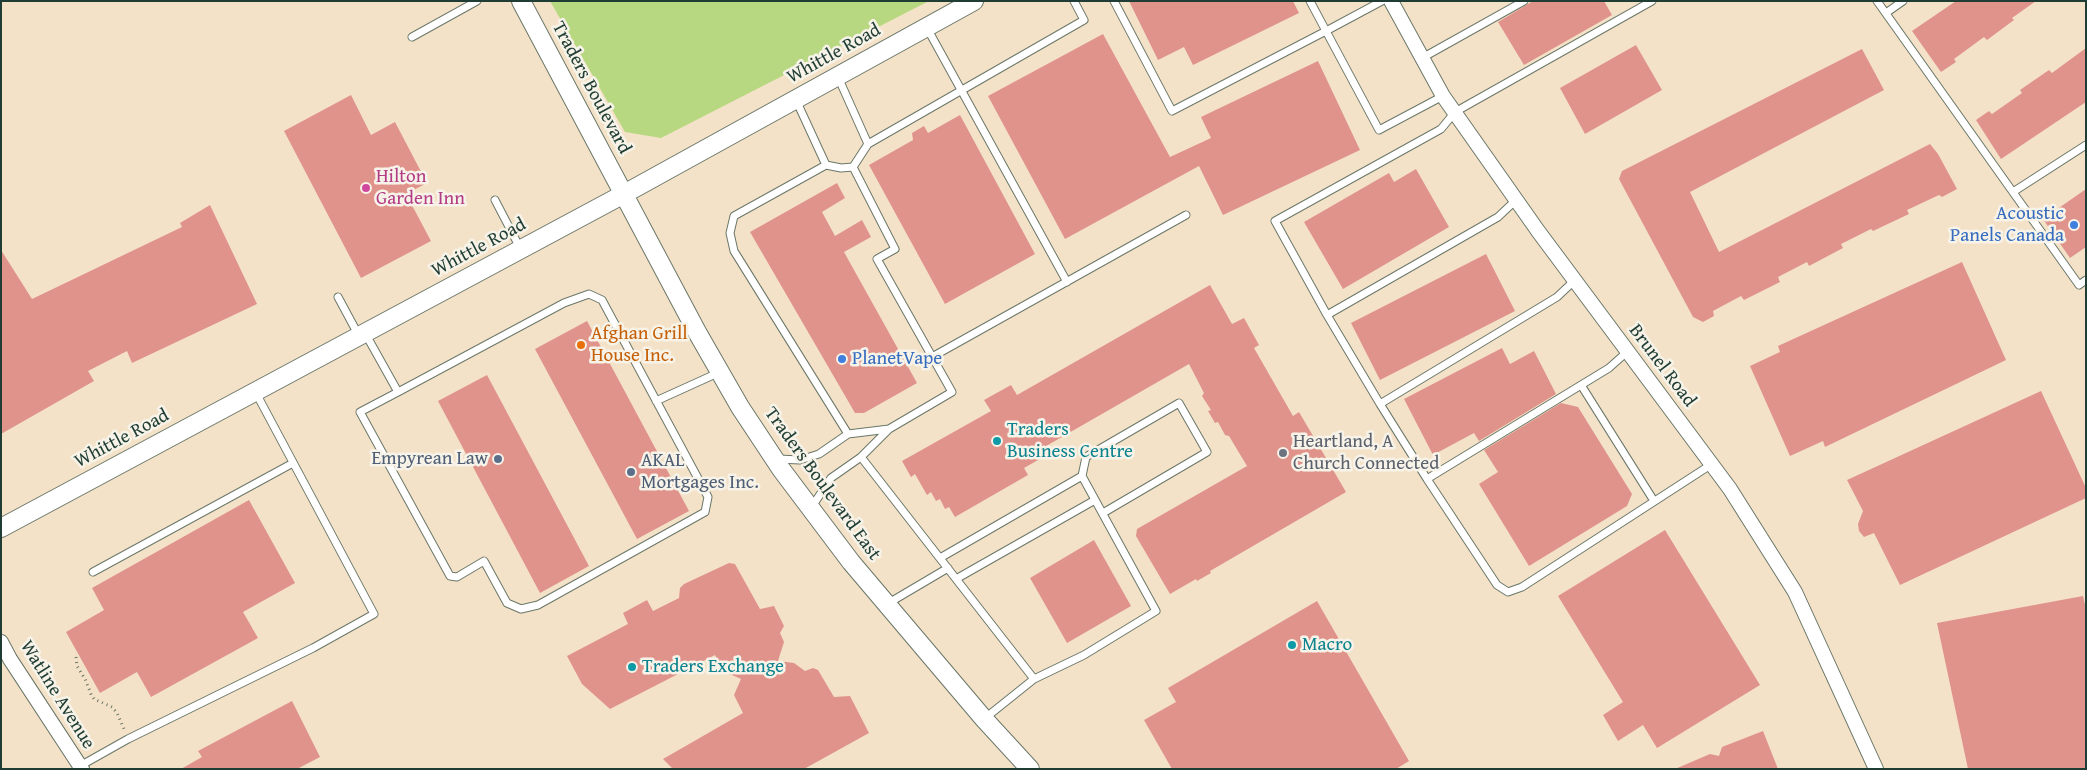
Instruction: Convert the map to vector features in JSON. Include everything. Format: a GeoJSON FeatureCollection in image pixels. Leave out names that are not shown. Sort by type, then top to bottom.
{"type":"FeatureCollection","features":[{"type":"Feature","properties":{"kind":"street","name":"Traders Boulevard"},"geometry":{"type":"LineString","coordinates":[[521,1],[624,194]]}},
{"type":"Feature","properties":{"kind":"street","name":"Whittle Road"},"geometry":{"type":"LineString","coordinates":[[1,528],[624,194],[974,1]]}},
{"type":"Feature","properties":{"kind":"street","name":"Brunel Road"},"geometry":{"type":"LineString","coordinates":[[1390,1],[1442,96],[1516,200],[1730,489],[1795,592],[1876,769]]}},
{"type":"Feature","properties":{"kind":"street","name":"Traders Boulevard East"},"geometry":{"type":"LineString","coordinates":[[624,194],[692,323],[774,459],[851,562],[984,719],[1030,769]]}},
{"type":"Feature","properties":{"kind":"street","name":"Watline Avenue"},"geometry":{"type":"LineString","coordinates":[[1,642],[10,659],[81,768]]}},
{"type":"Feature","properties":{"kind":"lane"},"geometry":{"type":"LineString","coordinates":[[412,37],[477,1]]}},
{"type":"Feature","properties":{"kind":"lane"},"geometry":{"type":"LineString","coordinates":[[853,167],[868,144],[1084,20],[1074,1]]}},
{"type":"Feature","properties":{"kind":"lane"},"geometry":{"type":"LineString","coordinates":[[1114,1],[1172,111],[1382,1]]}},
{"type":"Feature","properties":{"kind":"lane"},"geometry":{"type":"LineString","coordinates":[[1310,1],[1379,130],[1442,96]]}},
{"type":"Feature","properties":{"kind":"lane"},"geometry":{"type":"LineString","coordinates":[[1422,58],[1524,1]]}},
{"type":"Feature","properties":{"kind":"lane"},"geometry":{"type":"LineString","coordinates":[[1652,1],[1455,112],[1441,129],[1275,221],[1327,315],[1427,479],[1497,585],[1508,592],[1522,587],[1712,464]]}},
{"type":"Feature","properties":{"kind":"lane"},"geometry":{"type":"LineString","coordinates":[[1877,1],[2079,285],[2086,280]]}},
{"type":"Feature","properties":{"kind":"lane"},"geometry":{"type":"LineString","coordinates":[[1886,13],[1903,1]]}},
{"type":"Feature","properties":{"kind":"lane"},"geometry":{"type":"LineString","coordinates":[[927,28],[1067,282]]}},
{"type":"Feature","properties":{"kind":"lane"},"geometry":{"type":"LineString","coordinates":[[838,76],[868,144]]}},
{"type":"Feature","properties":{"kind":"lane"},"geometry":{"type":"LineString","coordinates":[[796,99],[826,165]]}},
{"type":"Feature","properties":{"kind":"lane"},"geometry":{"type":"LineString","coordinates":[[2014,192],[2086,145]]}},
{"type":"Feature","properties":{"kind":"lane"},"geometry":{"type":"LineString","coordinates":[[848,434],[734,251],[730,233],[734,216],[826,165],[841,168],[853,167]]}},
{"type":"Feature","properties":{"kind":"lane"},"geometry":{"type":"LineString","coordinates":[[810,508],[831,478],[861,457],[889,429],[952,392],[876,259],[895,249],[853,167]]}},
{"type":"Feature","properties":{"kind":"lane"},"geometry":{"type":"LineString","coordinates":[[495,200],[520,250]]}},
{"type":"Feature","properties":{"kind":"lane"},"geometry":{"type":"LineString","coordinates":[[1327,315],[1498,217],[1516,200]]}},
{"type":"Feature","properties":{"kind":"lane"},"geometry":{"type":"LineString","coordinates":[[932,357],[1186,215]]}},
{"type":"Feature","properties":{"kind":"lane"},"geometry":{"type":"LineString","coordinates":[[1380,404],[1557,297],[1575,280]]}},
{"type":"Feature","properties":{"kind":"lane"},"geometry":{"type":"LineString","coordinates":[[589,294],[602,300],[708,497],[705,512],[538,605],[521,609],[507,604],[484,560],[457,577],[450,576],[360,412],[398,392],[564,303],[589,294]]}},
{"type":"Feature","properties":{"kind":"lane"},"geometry":{"type":"LineString","coordinates":[[338,297],[398,392]]}},
{"type":"Feature","properties":{"kind":"lane"},"geometry":{"type":"LineString","coordinates":[[1427,479],[1609,368],[1628,351]]}},
{"type":"Feature","properties":{"kind":"lane"},"geometry":{"type":"LineString","coordinates":[[656,401],[720,372]]}},
{"type":"Feature","properties":{"kind":"lane"},"geometry":{"type":"LineString","coordinates":[[1581,385],[1654,501]]}},
{"type":"Feature","properties":{"kind":"lane"},"geometry":{"type":"LineString","coordinates":[[81,768],[128,739],[313,648],[374,614],[255,392]]}},
{"type":"Feature","properties":{"kind":"lane"},"geometry":{"type":"LineString","coordinates":[[984,719],[1034,679],[1084,655],[1156,611],[1082,476],[1086,458],[1179,403],[1207,452],[1103,514]]}},
{"type":"Feature","properties":{"kind":"lane"},"geometry":{"type":"LineString","coordinates":[[774,459],[800,460],[819,454],[848,434],[889,429]]}},
{"type":"Feature","properties":{"kind":"lane"},"geometry":{"type":"LineString","coordinates":[[861,457],[1034,679]]}},
{"type":"Feature","properties":{"kind":"lane"},"geometry":{"type":"LineString","coordinates":[[93,572],[293,463]]}},
{"type":"Feature","properties":{"kind":"lane"},"geometry":{"type":"LineString","coordinates":[[940,558],[1082,476]]}},
{"type":"Feature","properties":{"kind":"lane"},"geometry":{"type":"LineString","coordinates":[[956,578],[1095,500]]}},
{"type":"Feature","properties":{"kind":"lane"},"geometry":{"type":"LineString","coordinates":[[887,604],[948,568]]}},
{"type":"Feature","properties":{"kind":"path"},"geometry":{"type":"LineString","coordinates":[[76,657],[77,666],[85,678],[94,699],[112,707],[117,712],[128,739]]}},
{"type":"Feature","properties":{"kind":"green space"},"geometry":{"type":"Polygon","coordinates":[[[550,1],[929,1],[661,138],[625,132],[550,1]]]}},
{"type":"Feature","properties":{"kind":"building"},"geometry":{"type":"Polygon","coordinates":[[[1129,1],[1293,1],[1299,13],[1193,65],[1184,47],[1158,60],[1129,1]]]}},
{"type":"Feature","properties":{"kind":"building"},"geometry":{"type":"Polygon","coordinates":[[[1533,1],[1604,1],[1612,15],[1524,65],[1498,22],[1533,1]]]}},
{"type":"Feature","properties":{"kind":"building"},"geometry":{"type":"Polygon","coordinates":[[[1956,1],[2036,1],[2012,18],[2014,20],[1987,40],[1984,37],[1954,59],[1956,62],[1941,72],[1912,31],[1956,1]]]}},
{"type":"Feature","properties":{"kind":"building"},"geometry":{"type":"Polygon","coordinates":[[[1103,34],[1170,157],[1211,138],[1201,117],[1318,61],[1360,150],[1223,215],[1199,166],[1065,239],[988,96],[1103,34]]]}},
{"type":"Feature","properties":{"kind":"building"},"geometry":{"type":"Polygon","coordinates":[[[1636,45],[1662,90],[1585,134],[1560,88],[1636,45]]]}},
{"type":"Feature","properties":{"kind":"building"},"geometry":{"type":"Polygon","coordinates":[[[2086,48],[2086,102],[2001,159],[1976,120],[1989,111],[1992,114],[2022,93],[2020,90],[2049,70],[2052,73],[2086,48]]]}},
{"type":"Feature","properties":{"kind":"building"},"geometry":{"type":"Polygon","coordinates":[[[1862,49],[1884,90],[1690,192],[1719,252],[1930,144],[1938,154],[1957,189],[1942,197],[1939,195],[1907,210],[1909,214],[1873,231],[1871,229],[1841,244],[1843,248],[1809,266],[1807,262],[1778,277],[1780,282],[1744,300],[1741,296],[1713,311],[1714,316],[1703,322],[1693,317],[1619,179],[1622,171],[1862,49]]]}},
{"type":"Feature","properties":{"kind":"building","name":"Hilton Garden Inn"},"geometry":{"type":"Polygon","coordinates":[[[351,95],[371,135],[395,122],[427,183],[406,194],[431,241],[361,278],[284,131],[351,95]]]}},
{"type":"Feature","properties":{"kind":"building"},"geometry":{"type":"Polygon","coordinates":[[[960,115],[1035,254],[945,304],[869,165],[913,140],[912,133],[924,126],[928,133],[960,115]]]}},
{"type":"Feature","properties":{"kind":"building"},"geometry":{"type":"Polygon","coordinates":[[[1416,169],[1449,227],[1343,289],[1304,222],[1389,173],[1394,182],[1416,169]]]}},
{"type":"Feature","properties":{"kind":"building"},"geometry":{"type":"Polygon","coordinates":[[[837,183],[845,198],[822,212],[835,236],[862,220],[871,237],[844,252],[917,383],[864,413],[855,413],[750,232],[837,183]]]}},
{"type":"Feature","properties":{"kind":"building"},"geometry":{"type":"Polygon","coordinates":[[[2086,189],[2086,247],[2070,258],[2043,219],[2086,189]]]}},
{"type":"Feature","properties":{"kind":"building"},"geometry":{"type":"Polygon","coordinates":[[[210,205],[257,304],[132,363],[127,351],[88,371],[94,381],[1,434],[1,250],[32,299],[182,227],[180,223],[210,205]]]}},
{"type":"Feature","properties":{"kind":"building"},"geometry":{"type":"Polygon","coordinates":[[[1486,254],[1515,311],[1380,380],[1351,323],[1486,254]]]}},
{"type":"Feature","properties":{"kind":"building"},"geometry":{"type":"Polygon","coordinates":[[[1962,262],[2006,360],[1825,447],[1823,441],[1790,456],[1750,366],[1780,352],[1778,346],[1962,262]]]}},
{"type":"Feature","properties":{"kind":"building","name":"Traders Business Centre"},"geometry":{"type":"Polygon","coordinates":[[[1210,285],[1232,324],[1244,318],[1259,345],[1254,348],[1293,416],[1299,412],[1346,492],[1210,571],[1211,573],[1170,594],[1136,536],[1137,529],[1247,466],[1229,436],[1225,435],[1218,422],[1215,423],[1208,411],[1211,410],[1202,396],[1204,393],[1189,364],[1034,453],[1038,460],[1024,468],[1028,475],[955,517],[949,507],[945,509],[940,499],[936,501],[931,492],[927,495],[915,474],[911,477],[902,461],[991,411],[984,400],[1011,385],[1017,395],[1210,285]]]}},
{"type":"Feature","properties":{"kind":"building"},"geometry":{"type":"Polygon","coordinates":[[[587,321],[689,511],[637,539],[535,349],[587,321]]]}},
{"type":"Feature","properties":{"kind":"building"},"geometry":{"type":"Polygon","coordinates":[[[1502,348],[1510,364],[1534,351],[1556,394],[1479,441],[1474,433],[1433,455],[1404,399],[1502,348]]]}},
{"type":"Feature","properties":{"kind":"building"},"geometry":{"type":"Polygon","coordinates":[[[487,375],[589,566],[540,593],[438,401],[487,375]]]}},
{"type":"Feature","properties":{"kind":"building"},"geometry":{"type":"Polygon","coordinates":[[[2041,391],[2086,488],[2086,498],[1900,585],[1874,533],[1864,537],[1859,531],[1858,524],[1863,511],[1847,480],[2041,391]]]}},
{"type":"Feature","properties":{"kind":"building"},"geometry":{"type":"Polygon","coordinates":[[[1561,403],[1578,407],[1632,494],[1627,506],[1529,566],[1479,484],[1498,472],[1484,450],[1561,403]]]}},
{"type":"Feature","properties":{"kind":"building"},"geometry":{"type":"Polygon","coordinates":[[[249,500],[295,583],[243,612],[258,638],[151,697],[137,672],[100,693],[66,632],[104,610],[92,588],[249,500]]]}},
{"type":"Feature","properties":{"kind":"building"},"geometry":{"type":"Polygon","coordinates":[[[1665,530],[1760,685],[1657,748],[1643,725],[1618,741],[1603,715],[1623,702],[1558,596],[1665,530]]]}},
{"type":"Feature","properties":{"kind":"building"},"geometry":{"type":"Polygon","coordinates":[[[1094,540],[1131,606],[1067,643],[1030,578],[1094,540]]]}},
{"type":"Feature","properties":{"kind":"building","name":"Traders Exchange"},"geometry":{"type":"Polygon","coordinates":[[[729,563],[735,564],[760,609],[774,606],[784,626],[780,633],[784,642],[778,661],[794,663],[805,671],[813,668],[818,670],[834,697],[850,696],[869,733],[804,769],[673,769],[663,759],[743,713],[734,695],[741,679],[723,671],[715,655],[610,709],[582,684],[567,656],[628,624],[623,613],[647,600],[653,611],[679,598],[680,588],[684,584],[729,563]]]}},
{"type":"Feature","properties":{"kind":"building"},"geometry":{"type":"Polygon","coordinates":[[[2083,596],[2086,609],[2086,769],[1968,769],[1937,623],[2083,596]]]}},
{"type":"Feature","properties":{"kind":"building","name":"Macro"},"geometry":{"type":"Polygon","coordinates":[[[1317,601],[1409,761],[1396,769],[1172,769],[1144,720],[1176,702],[1168,688],[1317,601]]]}},
{"type":"Feature","properties":{"kind":"building"},"geometry":{"type":"Polygon","coordinates":[[[292,701],[320,757],[297,769],[181,769],[202,757],[198,751],[292,701]]]}},
{"type":"Feature","properties":{"kind":"building"},"geometry":{"type":"Polygon","coordinates":[[[1763,731],[1778,769],[1675,769],[1710,754],[1719,756],[1722,747],[1763,731]]]}},
{"type":"Feature","properties":{"kind":"place","name":"Hilton Garden Inn"},"geometry":{"type":"Point","coordinates":[366,188]}},
{"type":"Feature","properties":{"kind":"place","name":"Acoustic Panels Canada"},"geometry":{"type":"Point","coordinates":[2074,225]}},
{"type":"Feature","properties":{"kind":"place","name":"Afghan Grill House Inc."},"geometry":{"type":"Point","coordinates":[581,345]}},
{"type":"Feature","properties":{"kind":"place","name":"PlanetVape"},"geometry":{"type":"Point","coordinates":[842,359]}},
{"type":"Feature","properties":{"kind":"place","name":"Traders Business Centre"},"geometry":{"type":"Point","coordinates":[997,441]}},
{"type":"Feature","properties":{"kind":"place","name":"Heartland, A Church Connected"},"geometry":{"type":"Point","coordinates":[1283,453]}},
{"type":"Feature","properties":{"kind":"place","name":"Empyrean Law"},"geometry":{"type":"Point","coordinates":[498,459]}},
{"type":"Feature","properties":{"kind":"place","name":"AKAL Mortgages Inc."},"geometry":{"type":"Point","coordinates":[631,472]}},
{"type":"Feature","properties":{"kind":"place","name":"Macro"},"geometry":{"type":"Point","coordinates":[1292,645]}},
{"type":"Feature","properties":{"kind":"place","name":"Traders Exchange"},"geometry":{"type":"Point","coordinates":[632,667]}}]}
